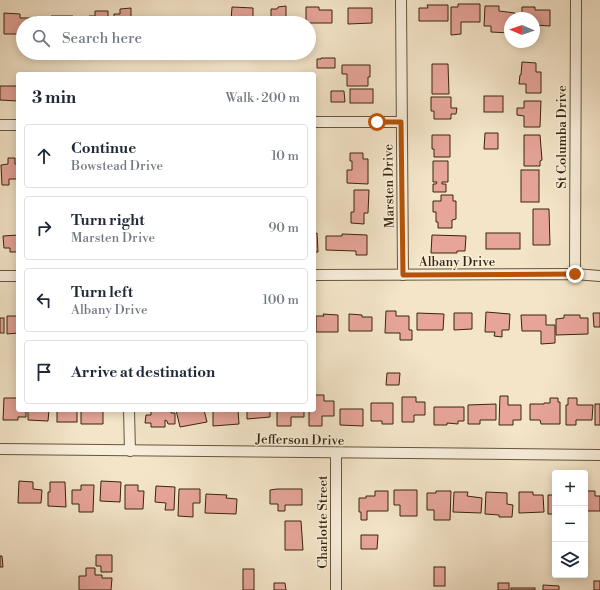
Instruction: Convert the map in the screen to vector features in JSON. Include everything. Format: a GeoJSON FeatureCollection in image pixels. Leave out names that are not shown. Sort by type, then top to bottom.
{"type":"FeatureCollection","features":[{"type":"Feature","properties":{"kind":"street","name":"Marsten Drive"},"geometry":{"type":"LineString","coordinates":[[401,0],[403,275]]}},
{"type":"Feature","properties":{"kind":"street","name":"St Columba Drive"},"geometry":{"type":"LineString","coordinates":[[575,274],[576,0]]}},
{"type":"Feature","properties":{"kind":"street"},"geometry":{"type":"LineString","coordinates":[[316,122],[401,122]]}},
{"type":"Feature","properties":{"kind":"street"},"geometry":{"type":"LineString","coordinates":[[0,125],[16,125]]}},
{"type":"Feature","properties":{"kind":"street","name":"Albany Drive"},"geometry":{"type":"LineString","coordinates":[[316,275],[575,274],[600,276]]}},
{"type":"Feature","properties":{"kind":"street"},"geometry":{"type":"LineString","coordinates":[[0,276],[16,276]]}},
{"type":"Feature","properties":{"kind":"street"},"geometry":{"type":"LineString","coordinates":[[129,412],[130,450]]}},
{"type":"Feature","properties":{"kind":"street","name":"Jefferson Drive"},"geometry":{"type":"LineString","coordinates":[[0,449],[336,454],[600,455]]}},
{"type":"Feature","properties":{"kind":"street","name":"Charlotte Street"},"geometry":{"type":"LineString","coordinates":[[336,454],[336,590]]}},
{"type":"Feature","properties":{"kind":"building"},"geometry":{"type":"Polygon","coordinates":[[[458,4],[480,4],[480,22],[461,22],[461,34],[451,35],[451,7],[458,7],[458,4]]]}},
{"type":"Feature","properties":{"kind":"building"},"geometry":{"type":"Polygon","coordinates":[[[427,5],[448,5],[448,21],[419,21],[419,8],[428,8],[427,5]]]}},
{"type":"Feature","properties":{"kind":"building"},"geometry":{"type":"Polygon","coordinates":[[[286,6],[286,16],[271,16],[271,9],[277,9],[278,7],[286,6]]]}},
{"type":"Feature","properties":{"kind":"building"},"geometry":{"type":"Polygon","coordinates":[[[485,6],[499,6],[499,11],[507,12],[504,12],[504,33],[491,32],[491,26],[484,26],[485,6]]]}},
{"type":"Feature","properties":{"kind":"building"},"geometry":{"type":"Polygon","coordinates":[[[232,7],[253,8],[253,16],[231,16],[232,7]]]}},
{"type":"Feature","properties":{"kind":"building"},"geometry":{"type":"Polygon","coordinates":[[[306,7],[319,7],[319,10],[332,10],[332,23],[316,23],[316,16],[306,16],[306,7]]]}},
{"type":"Feature","properties":{"kind":"building"},"geometry":{"type":"Polygon","coordinates":[[[522,7],[535,7],[535,10],[550,10],[550,26],[540,25],[540,12],[522,12],[522,7]]]}},
{"type":"Feature","properties":{"kind":"building"},"geometry":{"type":"Polygon","coordinates":[[[131,8],[131,16],[114,16],[114,14],[120,14],[120,9],[131,8]]]}},
{"type":"Feature","properties":{"kind":"building"},"geometry":{"type":"Polygon","coordinates":[[[348,8],[372,8],[372,23],[348,24],[348,8]]]}},
{"type":"Feature","properties":{"kind":"building"},"geometry":{"type":"Polygon","coordinates":[[[95,11],[108,11],[108,16],[95,16],[95,11]]]}},
{"type":"Feature","properties":{"kind":"building"},"geometry":{"type":"Polygon","coordinates":[[[4,13],[20,14],[20,16],[16,16],[16,34],[4,34],[4,13]]]}},
{"type":"Feature","properties":{"kind":"building"},"geometry":{"type":"Polygon","coordinates":[[[335,58],[335,68],[317,68],[317,59],[335,58]]]}},
{"type":"Feature","properties":{"kind":"building"},"geometry":{"type":"Polygon","coordinates":[[[522,62],[536,63],[536,72],[541,72],[541,93],[526,93],[526,84],[519,84],[522,62]]]}},
{"type":"Feature","properties":{"kind":"building"},"geometry":{"type":"Polygon","coordinates":[[[432,64],[448,64],[449,94],[432,94],[432,64]]]}},
{"type":"Feature","properties":{"kind":"building"},"geometry":{"type":"Polygon","coordinates":[[[342,65],[370,65],[368,86],[347,86],[347,74],[342,74],[342,65]]]}},
{"type":"Feature","properties":{"kind":"building"},"geometry":{"type":"Polygon","coordinates":[[[0,86],[16,86],[16,101],[0,100],[0,86]]]}},
{"type":"Feature","properties":{"kind":"building"},"geometry":{"type":"Polygon","coordinates":[[[350,89],[373,89],[373,103],[350,103],[350,89]]]}},
{"type":"Feature","properties":{"kind":"building"},"geometry":{"type":"Polygon","coordinates":[[[331,91],[344,91],[345,102],[331,102],[331,91]]]}},
{"type":"Feature","properties":{"kind":"building"},"geometry":{"type":"Polygon","coordinates":[[[484,96],[503,96],[503,112],[484,112],[484,96]]]}},
{"type":"Feature","properties":{"kind":"building"},"geometry":{"type":"Polygon","coordinates":[[[431,97],[451,97],[451,108],[457,108],[456,114],[451,114],[451,119],[434,119],[434,111],[431,111],[431,97]]]}},
{"type":"Feature","properties":{"kind":"building"},"geometry":{"type":"Polygon","coordinates":[[[524,101],[541,101],[540,127],[524,127],[524,116],[517,115],[517,108],[524,108],[524,101]]]}},
{"type":"Feature","properties":{"kind":"building"},"geometry":{"type":"Polygon","coordinates":[[[485,133],[498,133],[498,149],[484,149],[485,133]]]}},
{"type":"Feature","properties":{"kind":"building"},"geometry":{"type":"Polygon","coordinates":[[[432,135],[450,135],[450,157],[434,157],[434,149],[432,149],[432,135]]]}},
{"type":"Feature","properties":{"kind":"building"},"geometry":{"type":"Polygon","coordinates":[[[524,135],[540,135],[542,160],[540,161],[540,166],[524,166],[524,135]]]}},
{"type":"Feature","properties":{"kind":"building"},"geometry":{"type":"Polygon","coordinates":[[[350,153],[363,153],[363,159],[368,159],[368,184],[347,183],[347,170],[352,170],[350,153]]]}},
{"type":"Feature","properties":{"kind":"building"},"geometry":{"type":"Polygon","coordinates":[[[8,158],[15,158],[16,179],[9,179],[9,185],[2,185],[1,165],[8,164],[8,158]]]}},
{"type":"Feature","properties":{"kind":"building"},"geometry":{"type":"Polygon","coordinates":[[[433,161],[448,161],[448,182],[442,182],[442,184],[446,184],[446,192],[433,192],[433,184],[436,184],[437,182],[433,182],[433,161]]]}},
{"type":"Feature","properties":{"kind":"building"},"geometry":{"type":"Polygon","coordinates":[[[521,170],[539,170],[539,202],[521,202],[521,170]]]}},
{"type":"Feature","properties":{"kind":"building"},"geometry":{"type":"Polygon","coordinates":[[[354,190],[369,190],[368,213],[364,213],[364,224],[351,223],[351,212],[354,212],[354,190]]]}},
{"type":"Feature","properties":{"kind":"building"},"geometry":{"type":"Polygon","coordinates":[[[441,195],[453,195],[453,201],[456,201],[456,219],[452,220],[452,228],[438,228],[438,222],[436,222],[436,212],[433,212],[433,201],[441,201],[441,195]]]}},
{"type":"Feature","properties":{"kind":"building"},"geometry":{"type":"Polygon","coordinates":[[[533,209],[549,209],[550,245],[533,245],[533,209]]]}},
{"type":"Feature","properties":{"kind":"building"},"geometry":{"type":"Polygon","coordinates":[[[317,233],[318,252],[316,252],[317,233]]]}},
{"type":"Feature","properties":{"kind":"building"},"geometry":{"type":"Polygon","coordinates":[[[486,233],[520,233],[520,249],[486,249],[486,233]]]}},
{"type":"Feature","properties":{"kind":"building"},"geometry":{"type":"Polygon","coordinates":[[[342,234],[367,235],[367,255],[356,255],[356,251],[326,250],[326,236],[342,236],[342,234]]]}},
{"type":"Feature","properties":{"kind":"building"},"geometry":{"type":"Polygon","coordinates":[[[16,235],[16,252],[10,252],[10,248],[4,248],[3,236],[16,235]]]}},
{"type":"Feature","properties":{"kind":"building"},"geometry":{"type":"Polygon","coordinates":[[[432,235],[466,236],[465,251],[457,251],[457,253],[431,253],[432,235]]]}},
{"type":"Feature","properties":{"kind":"building"},"geometry":{"type":"Polygon","coordinates":[[[386,311],[396,311],[396,316],[409,316],[409,330],[412,330],[412,340],[400,340],[400,333],[385,333],[386,311]]]}},
{"type":"Feature","properties":{"kind":"building"},"geometry":{"type":"Polygon","coordinates":[[[486,312],[510,314],[509,330],[502,330],[502,337],[494,336],[495,332],[485,332],[486,312]]]}},
{"type":"Feature","properties":{"kind":"building"},"geometry":{"type":"Polygon","coordinates":[[[417,313],[444,314],[443,330],[417,330],[417,313]]]}},
{"type":"Feature","properties":{"kind":"building"},"geometry":{"type":"Polygon","coordinates":[[[454,313],[472,313],[472,329],[454,330],[454,313]]]}},
{"type":"Feature","properties":{"kind":"building"},"geometry":{"type":"Polygon","coordinates":[[[593,313],[600,313],[600,327],[594,327],[593,313]]]}},
{"type":"Feature","properties":{"kind":"building"},"geometry":{"type":"Polygon","coordinates":[[[323,314],[338,315],[338,332],[316,332],[316,316],[324,316],[323,314]]]}},
{"type":"Feature","properties":{"kind":"building"},"geometry":{"type":"Polygon","coordinates":[[[349,314],[362,315],[362,317],[372,317],[372,331],[349,331],[349,314]]]}},
{"type":"Feature","properties":{"kind":"building"},"geometry":{"type":"Polygon","coordinates":[[[521,315],[546,315],[546,325],[555,325],[555,343],[541,344],[541,331],[522,331],[521,315]]]}},
{"type":"Feature","properties":{"kind":"building"},"geometry":{"type":"Polygon","coordinates":[[[564,315],[580,315],[580,318],[588,318],[588,334],[556,335],[556,319],[564,318],[564,315]]]}},
{"type":"Feature","properties":{"kind":"building"},"geometry":{"type":"Polygon","coordinates":[[[7,316],[16,316],[16,333],[7,334],[7,316]]]}},
{"type":"Feature","properties":{"kind":"building"},"geometry":{"type":"Polygon","coordinates":[[[0,318],[4,318],[4,333],[0,333],[0,318]]]}},
{"type":"Feature","properties":{"kind":"building"},"geometry":{"type":"Polygon","coordinates":[[[387,373],[400,373],[399,385],[386,385],[387,373]]]}},
{"type":"Feature","properties":{"kind":"building"},"geometry":{"type":"Polygon","coordinates":[[[316,395],[324,395],[324,401],[334,401],[334,416],[322,416],[322,426],[309,426],[309,412],[316,412],[316,395]]]}},
{"type":"Feature","properties":{"kind":"building"},"geometry":{"type":"Polygon","coordinates":[[[500,396],[508,396],[508,405],[521,405],[521,420],[513,420],[513,425],[499,425],[500,396]]]}},
{"type":"Feature","properties":{"kind":"building"},"geometry":{"type":"Polygon","coordinates":[[[402,397],[416,397],[416,402],[425,402],[425,415],[414,415],[414,422],[402,422],[402,397]]]}},
{"type":"Feature","properties":{"kind":"building"},"geometry":{"type":"Polygon","coordinates":[[[4,398],[16,398],[16,412],[26,412],[26,417],[18,417],[18,420],[3,420],[4,398]]]}},
{"type":"Feature","properties":{"kind":"building"},"geometry":{"type":"Polygon","coordinates":[[[550,398],[558,398],[558,402],[560,402],[560,424],[541,424],[540,420],[530,420],[530,404],[550,403],[550,398]]]}},
{"type":"Feature","properties":{"kind":"building"},"geometry":{"type":"Polygon","coordinates":[[[568,398],[577,398],[577,405],[593,405],[592,420],[576,420],[576,425],[566,425],[566,405],[568,405],[568,398]]]}},
{"type":"Feature","properties":{"kind":"building"},"geometry":{"type":"Polygon","coordinates":[[[371,403],[393,403],[393,424],[382,424],[382,421],[371,421],[371,403]]]}},
{"type":"Feature","properties":{"kind":"building"},"geometry":{"type":"Polygon","coordinates":[[[496,404],[496,420],[480,420],[480,424],[468,424],[468,405],[496,404]]]}},
{"type":"Feature","properties":{"kind":"building"},"geometry":{"type":"Polygon","coordinates":[[[595,404],[600,404],[600,425],[595,425],[595,404]]]}},
{"type":"Feature","properties":{"kind":"building"},"geometry":{"type":"Polygon","coordinates":[[[434,407],[464,407],[464,421],[458,421],[458,424],[447,423],[447,425],[434,425],[434,407]]]}},
{"type":"Feature","properties":{"kind":"building"},"geometry":{"type":"Polygon","coordinates":[[[340,409],[363,409],[363,426],[340,425],[340,409]]]}},
{"type":"Feature","properties":{"kind":"building"},"geometry":{"type":"Polygon","coordinates":[[[28,412],[49,412],[48,421],[28,420],[28,412]]]}},
{"type":"Feature","properties":{"kind":"building"},"geometry":{"type":"Polygon","coordinates":[[[57,412],[77,412],[77,422],[57,422],[57,412]]]}},
{"type":"Feature","properties":{"kind":"building"},"geometry":{"type":"Polygon","coordinates":[[[81,412],[103,412],[103,424],[81,424],[81,412]]]}},
{"type":"Feature","properties":{"kind":"building"},"geometry":{"type":"Polygon","coordinates":[[[151,412],[175,413],[175,424],[168,424],[165,420],[165,427],[151,427],[151,423],[145,423],[146,415],[151,415],[151,412]]]}},
{"type":"Feature","properties":{"kind":"building"},"geometry":{"type":"Polygon","coordinates":[[[176,412],[204,412],[207,422],[180,427],[176,412]]]}},
{"type":"Feature","properties":{"kind":"building"},"geometry":{"type":"Polygon","coordinates":[[[213,412],[238,412],[239,424],[213,426],[213,412]]]}},
{"type":"Feature","properties":{"kind":"building"},"geometry":{"type":"Polygon","coordinates":[[[247,412],[270,412],[270,417],[247,419],[247,412]]]}},
{"type":"Feature","properties":{"kind":"building"},"geometry":{"type":"Polygon","coordinates":[[[277,412],[304,412],[304,417],[291,417],[291,426],[277,426],[277,412]]]}},
{"type":"Feature","properties":{"kind":"building"},"geometry":{"type":"Polygon","coordinates":[[[19,481],[33,482],[33,489],[42,490],[41,503],[18,503],[19,481]]]}},
{"type":"Feature","properties":{"kind":"building"},"geometry":{"type":"Polygon","coordinates":[[[101,481],[121,482],[120,502],[100,501],[101,481]]]}},
{"type":"Feature","properties":{"kind":"building"},"geometry":{"type":"Polygon","coordinates":[[[50,482],[65,482],[66,507],[48,506],[50,482]]]}},
{"type":"Feature","properties":{"kind":"building"},"geometry":{"type":"Polygon","coordinates":[[[81,485],[94,485],[93,512],[79,512],[79,504],[72,504],[72,490],[81,490],[81,485]]]}},
{"type":"Feature","properties":{"kind":"building"},"geometry":{"type":"Polygon","coordinates":[[[125,485],[138,485],[138,491],[144,491],[143,509],[125,509],[125,485]]]}},
{"type":"Feature","properties":{"kind":"building"},"geometry":{"type":"Polygon","coordinates":[[[156,486],[175,487],[174,510],[165,510],[166,503],[155,502],[156,486]]]}},
{"type":"Feature","properties":{"kind":"building"},"geometry":{"type":"Polygon","coordinates":[[[179,489],[200,489],[200,503],[193,503],[193,517],[178,516],[179,489]]]}},
{"type":"Feature","properties":{"kind":"building"},"geometry":{"type":"Polygon","coordinates":[[[302,489],[302,505],[285,505],[285,511],[278,511],[278,504],[270,504],[270,490],[302,489]]]}},
{"type":"Feature","properties":{"kind":"building"},"geometry":{"type":"Polygon","coordinates":[[[394,490],[417,490],[417,516],[400,516],[400,505],[394,505],[394,490]]]}},
{"type":"Feature","properties":{"kind":"building"},"geometry":{"type":"Polygon","coordinates":[[[375,491],[388,491],[388,511],[367,511],[367,520],[361,520],[361,512],[359,512],[359,498],[375,496],[375,491]]]}},
{"type":"Feature","properties":{"kind":"building"},"geometry":{"type":"Polygon","coordinates":[[[436,491],[451,491],[450,520],[434,520],[434,510],[427,510],[427,493],[436,493],[436,491]]]}},
{"type":"Feature","properties":{"kind":"building"},"geometry":{"type":"Polygon","coordinates":[[[588,491],[595,491],[595,496],[600,496],[600,511],[588,511],[588,491]]]}},
{"type":"Feature","properties":{"kind":"building"},"geometry":{"type":"Polygon","coordinates":[[[454,492],[468,492],[467,496],[482,498],[481,513],[453,512],[454,492]]]}},
{"type":"Feature","properties":{"kind":"building"},"geometry":{"type":"Polygon","coordinates":[[[486,492],[507,493],[507,504],[513,505],[512,517],[499,517],[499,515],[485,514],[486,492]]]}},
{"type":"Feature","properties":{"kind":"building"},"geometry":{"type":"Polygon","coordinates":[[[519,492],[533,492],[533,495],[543,495],[544,512],[519,513],[519,492]]]}},
{"type":"Feature","properties":{"kind":"building"},"geometry":{"type":"Polygon","coordinates":[[[206,494],[227,495],[226,498],[237,499],[236,514],[205,513],[206,494]]]}},
{"type":"Feature","properties":{"kind":"building"},"geometry":{"type":"Polygon","coordinates":[[[548,495],[552,495],[552,514],[548,514],[548,495]]]}},
{"type":"Feature","properties":{"kind":"building"},"geometry":{"type":"Polygon","coordinates":[[[285,521],[301,521],[303,550],[285,550],[285,521]]]}},
{"type":"Feature","properties":{"kind":"building"},"geometry":{"type":"Polygon","coordinates":[[[361,535],[378,535],[377,549],[361,549],[361,535]]]}},
{"type":"Feature","properties":{"kind":"building"},"geometry":{"type":"Polygon","coordinates":[[[96,555],[112,555],[112,572],[101,572],[101,566],[96,566],[96,555]]]}},
{"type":"Feature","properties":{"kind":"building"},"geometry":{"type":"Polygon","coordinates":[[[0,556],[2,556],[3,567],[0,567],[0,556]]]}},
{"type":"Feature","properties":{"kind":"building"},"geometry":{"type":"Polygon","coordinates":[[[434,567],[445,567],[445,586],[434,586],[434,567]]]}},
{"type":"Feature","properties":{"kind":"building"},"geometry":{"type":"Polygon","coordinates":[[[86,568],[95,568],[95,575],[102,575],[102,578],[112,578],[111,590],[79,590],[79,576],[86,576],[86,568]]]}},
{"type":"Feature","properties":{"kind":"building"},"geometry":{"type":"Polygon","coordinates":[[[243,569],[254,569],[254,590],[243,590],[243,569]]]}},
{"type":"Feature","properties":{"kind":"building"},"geometry":{"type":"Polygon","coordinates":[[[594,581],[600,581],[600,590],[594,590],[594,581]]]}},
{"type":"Feature","properties":{"kind":"building"},"geometry":{"type":"Polygon","coordinates":[[[274,583],[285,583],[286,590],[274,590],[274,583]]]}},
{"type":"Feature","properties":{"kind":"building"},"geometry":{"type":"Polygon","coordinates":[[[498,583],[509,583],[509,590],[498,590],[498,583]]]}},
{"type":"Feature","properties":{"kind":"building"},"geometry":{"type":"Polygon","coordinates":[[[543,585],[559,586],[559,590],[543,590],[543,585]]]}},
{"type":"Feature","properties":{"kind":"building"},"geometry":{"type":"Polygon","coordinates":[[[511,588],[535,588],[535,590],[511,590],[511,588]]]}},
{"type":"Feature","properties":{"kind":"route"},"geometry":{"type":"LineString","coordinates":[[377,122],[401,122],[403,275],[575,274]]}}]}
